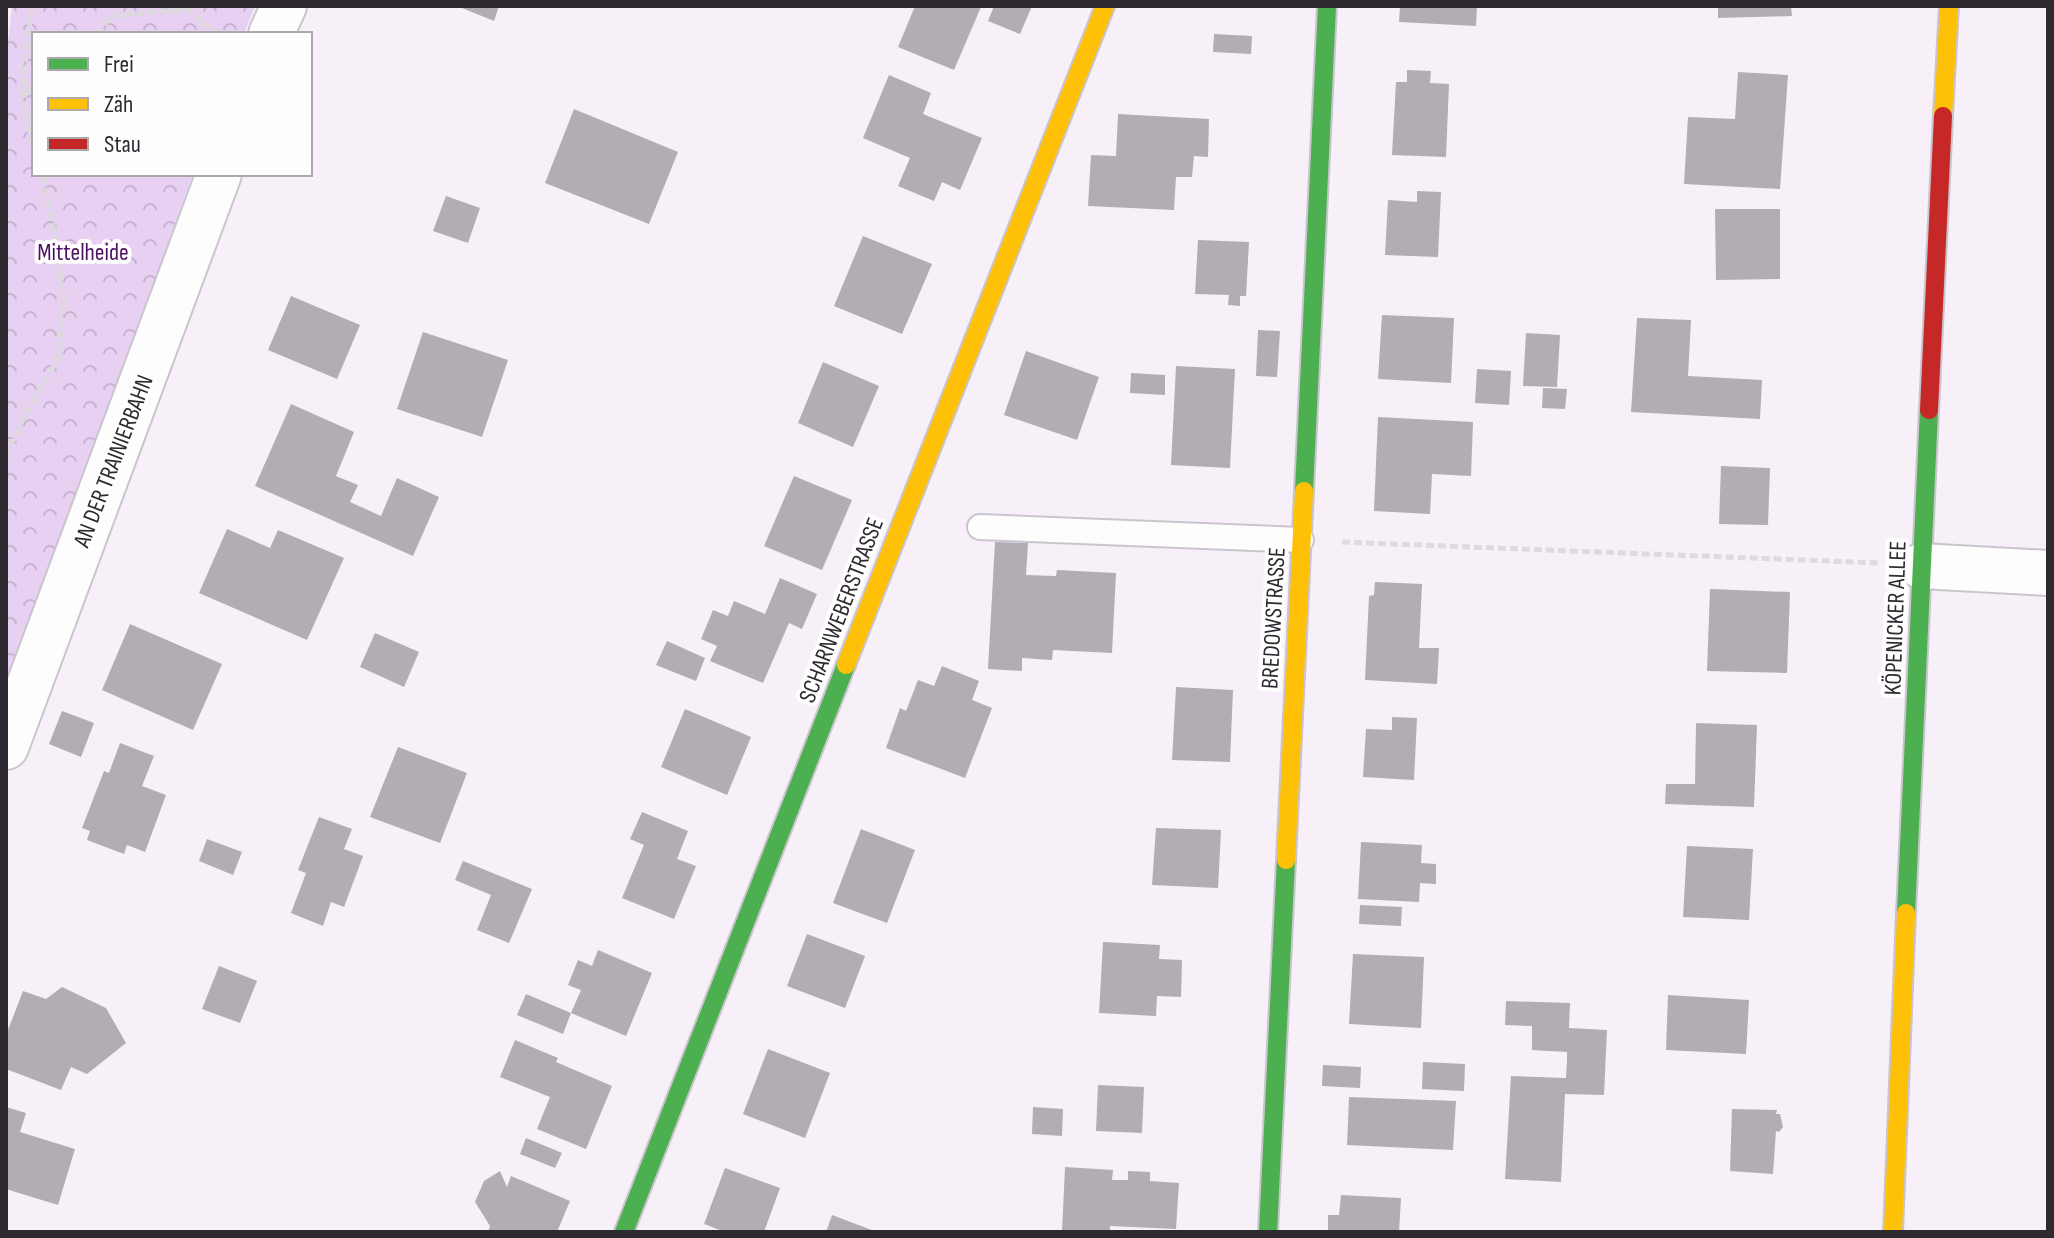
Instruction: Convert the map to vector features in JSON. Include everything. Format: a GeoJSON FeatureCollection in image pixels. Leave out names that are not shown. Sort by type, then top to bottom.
{"type":"FeatureCollection","features":[{"type":"Feature","properties":{"kind":"street"},"geometry":{"type":"LineString","coordinates":[[272,32],[284,6]]}},
{"type":"Feature","properties":{"kind":"street","name":"SCHARNWEBERSTRASSE"},"geometry":{"type":"LineString","coordinates":[[624,1232],[1105,6]]}},
{"type":"Feature","properties":{"kind":"street","name":"BREDOWSTRASSE"},"geometry":{"type":"LineString","coordinates":[[1268,1232],[1327,6]]}},
{"type":"Feature","properties":{"kind":"street","name":"KÖPENICKER ALLEE"},"geometry":{"type":"LineString","coordinates":[[1893,1232],[1921,566],[1949,6]]}},
{"type":"Feature","properties":{"kind":"street","name":"AN DER TRAINIERBAHN"},"geometry":{"type":"LineString","coordinates":[[6,747],[218,176]]}},
{"type":"Feature","properties":{"kind":"street"},"geometry":{"type":"LineString","coordinates":[[1921,566],[2048,573]]}},
{"type":"Feature","properties":{"kind":"lane"},"geometry":{"type":"LineString","coordinates":[[980,527],[1301,540]]}},
{"type":"Feature","properties":{"kind":"path"},"geometry":{"type":"LineString","coordinates":[[32,6],[24,94],[32,142]]}},
{"type":"Feature","properties":{"kind":"path"},"geometry":{"type":"LineString","coordinates":[[99,32],[112,16],[187,7],[204,24],[218,32]]}},
{"type":"Feature","properties":{"kind":"path"},"geometry":{"type":"LineString","coordinates":[[24,94],[32,88]]}},
{"type":"Feature","properties":{"kind":"path"},"geometry":{"type":"LineString","coordinates":[[6,457],[20,425],[58,358],[64,301],[43,176]]}},
{"type":"Feature","properties":{"kind":"path"},"geometry":{"type":"LineString","coordinates":[[1301,540],[1850,561]]}},
{"type":"Feature","properties":{"kind":"green space","name":"Mittelheide"},"geometry":{"type":"Polygon","coordinates":[[[12,6],[255,6],[245,32],[32,32],[32,176],[192,176],[6,693],[6,60],[12,6]]]}},
{"type":"Feature","properties":{"kind":"building"},"geometry":{"type":"Polygon","coordinates":[[[457,6],[499,6],[494,21],[457,6]]]}},
{"type":"Feature","properties":{"kind":"building"},"geometry":{"type":"Polygon","coordinates":[[[915,6],[981,7],[954,70],[898,47],[915,6]]]}},
{"type":"Feature","properties":{"kind":"building"},"geometry":{"type":"Polygon","coordinates":[[[994,6],[1032,6],[1020,34],[988,21],[994,6]]]}},
{"type":"Feature","properties":{"kind":"building"},"geometry":{"type":"Polygon","coordinates":[[[1400,6],[1477,6],[1476,26],[1399,22],[1400,6]]]}},
{"type":"Feature","properties":{"kind":"building"},"geometry":{"type":"Polygon","coordinates":[[[1718,6],[1791,6],[1792,16],[1718,18],[1718,6]]]}},
{"type":"Feature","properties":{"kind":"building"},"geometry":{"type":"Polygon","coordinates":[[[1214,34],[1252,36],[1251,54],[1213,52],[1214,34]]]}},
{"type":"Feature","properties":{"kind":"building"},"geometry":{"type":"Polygon","coordinates":[[[1407,70],[1431,71],[1430,83],[1449,84],[1446,157],[1392,155],[1396,82],[1407,82],[1407,70]]]}},
{"type":"Feature","properties":{"kind":"building"},"geometry":{"type":"Polygon","coordinates":[[[1738,72],[1788,75],[1780,189],[1684,184],[1688,117],[1735,119],[1738,72]]]}},
{"type":"Feature","properties":{"kind":"building"},"geometry":{"type":"Polygon","coordinates":[[[889,75],[931,93],[923,114],[982,138],[960,190],[942,182],[934,201],[898,186],[910,158],[863,138],[889,75]]]}},
{"type":"Feature","properties":{"kind":"building"},"geometry":{"type":"Polygon","coordinates":[[[574,109],[678,152],[649,224],[545,183],[574,109]]]}},
{"type":"Feature","properties":{"kind":"building"},"geometry":{"type":"Polygon","coordinates":[[[1118,114],[1209,119],[1208,157],[1194,156],[1192,177],[1176,177],[1174,210],[1088,206],[1091,155],[1116,156],[1118,114]]]}},
{"type":"Feature","properties":{"kind":"building"},"geometry":{"type":"Polygon","coordinates":[[[1417,191],[1441,192],[1438,257],[1385,255],[1388,200],[1417,202],[1417,191]]]}},
{"type":"Feature","properties":{"kind":"building"},"geometry":{"type":"Polygon","coordinates":[[[446,196],[480,208],[468,243],[433,231],[446,196]]]}},
{"type":"Feature","properties":{"kind":"building"},"geometry":{"type":"Polygon","coordinates":[[[1715,209],[1780,209],[1780,279],[1716,280],[1715,209]]]}},
{"type":"Feature","properties":{"kind":"building"},"geometry":{"type":"Polygon","coordinates":[[[863,236],[932,264],[902,334],[834,306],[863,236]]]}},
{"type":"Feature","properties":{"kind":"building"},"geometry":{"type":"Polygon","coordinates":[[[1198,240],[1249,242],[1246,296],[1240,296],[1240,306],[1228,305],[1229,295],[1195,294],[1198,240]]]}},
{"type":"Feature","properties":{"kind":"building"},"geometry":{"type":"Polygon","coordinates":[[[291,296],[360,325],[337,379],[268,350],[291,296]]]}},
{"type":"Feature","properties":{"kind":"building"},"geometry":{"type":"Polygon","coordinates":[[[1382,315],[1454,318],[1451,383],[1378,379],[1382,315]]]}},
{"type":"Feature","properties":{"kind":"building"},"geometry":{"type":"Polygon","coordinates":[[[1637,318],[1691,320],[1688,376],[1762,380],[1760,419],[1631,412],[1637,318]]]}},
{"type":"Feature","properties":{"kind":"building"},"geometry":{"type":"Polygon","coordinates":[[[1258,330],[1280,331],[1277,377],[1256,376],[1258,330]]]}},
{"type":"Feature","properties":{"kind":"building"},"geometry":{"type":"Polygon","coordinates":[[[423,332],[508,360],[482,437],[397,409],[423,332]]]}},
{"type":"Feature","properties":{"kind":"building"},"geometry":{"type":"Polygon","coordinates":[[[1526,333],[1560,335],[1557,387],[1523,386],[1526,333]]]}},
{"type":"Feature","properties":{"kind":"building"},"geometry":{"type":"Polygon","coordinates":[[[1026,351],[1099,377],[1077,440],[1004,415],[1026,351]]]}},
{"type":"Feature","properties":{"kind":"building"},"geometry":{"type":"Polygon","coordinates":[[[823,362],[879,386],[853,447],[798,423],[823,362]]]}},
{"type":"Feature","properties":{"kind":"building"},"geometry":{"type":"Polygon","coordinates":[[[1176,366],[1235,369],[1230,468],[1171,465],[1176,366]]]}},
{"type":"Feature","properties":{"kind":"building"},"geometry":{"type":"Polygon","coordinates":[[[1477,369],[1511,371],[1509,405],[1475,403],[1477,369]]]}},
{"type":"Feature","properties":{"kind":"building"},"geometry":{"type":"Polygon","coordinates":[[[1131,373],[1165,375],[1165,395],[1130,393],[1131,373]]]}},
{"type":"Feature","properties":{"kind":"building"},"geometry":{"type":"Polygon","coordinates":[[[1543,388],[1567,389],[1565,409],[1542,408],[1543,388]]]}},
{"type":"Feature","properties":{"kind":"building"},"geometry":{"type":"Polygon","coordinates":[[[291,404],[354,432],[336,476],[358,485],[350,502],[381,516],[397,478],[439,497],[413,556],[255,486],[291,404]]]}},
{"type":"Feature","properties":{"kind":"building"},"geometry":{"type":"Polygon","coordinates":[[[1378,417],[1473,422],[1471,476],[1432,474],[1430,514],[1374,511],[1378,417]]]}},
{"type":"Feature","properties":{"kind":"building"},"geometry":{"type":"Polygon","coordinates":[[[1721,466],[1770,468],[1768,525],[1719,524],[1721,466]]]}},
{"type":"Feature","properties":{"kind":"building"},"geometry":{"type":"Polygon","coordinates":[[[794,476],[852,500],[822,570],[764,546],[794,476]]]}},
{"type":"Feature","properties":{"kind":"building"},"geometry":{"type":"Polygon","coordinates":[[[227,529],[270,548],[278,530],[344,558],[307,640],[199,593],[227,529]]]}},
{"type":"Feature","properties":{"kind":"building"},"geometry":{"type":"Polygon","coordinates":[[[995,542],[1028,543],[1026,575],[1056,576],[1057,570],[1116,573],[1112,653],[1053,650],[1052,660],[1022,658],[1022,671],[988,669],[995,542]]]}},
{"type":"Feature","properties":{"kind":"building"},"geometry":{"type":"Polygon","coordinates":[[[780,578],[817,594],[802,629],[789,623],[763,683],[710,661],[717,646],[701,639],[713,610],[728,616],[734,601],[765,614],[780,578]]]}},
{"type":"Feature","properties":{"kind":"building"},"geometry":{"type":"Polygon","coordinates":[[[1375,582],[1422,584],[1419,648],[1439,648],[1437,684],[1365,680],[1369,596],[1374,595],[1375,582]]]}},
{"type":"Feature","properties":{"kind":"building"},"geometry":{"type":"Polygon","coordinates":[[[1710,589],[1790,592],[1787,673],[1707,671],[1710,589]]]}},
{"type":"Feature","properties":{"kind":"building"},"geometry":{"type":"Polygon","coordinates":[[[130,624],[222,664],[193,730],[102,690],[130,624]]]}},
{"type":"Feature","properties":{"kind":"building"},"geometry":{"type":"Polygon","coordinates":[[[375,633],[419,652],[404,687],[360,667],[375,633]]]}},
{"type":"Feature","properties":{"kind":"building"},"geometry":{"type":"Polygon","coordinates":[[[667,641],[705,658],[696,681],[656,665],[667,641]]]}},
{"type":"Feature","properties":{"kind":"building"},"geometry":{"type":"Polygon","coordinates":[[[942,666],[979,681],[972,700],[992,708],[965,778],[886,748],[900,708],[906,711],[918,680],[934,686],[942,666]]]}},
{"type":"Feature","properties":{"kind":"building"},"geometry":{"type":"Polygon","coordinates":[[[1176,687],[1233,690],[1230,762],[1172,760],[1176,687]]]}},
{"type":"Feature","properties":{"kind":"building"},"geometry":{"type":"Polygon","coordinates":[[[685,709],[751,737],[727,795],[661,767],[685,709]]]}},
{"type":"Feature","properties":{"kind":"building"},"geometry":{"type":"Polygon","coordinates":[[[62,711],[94,723],[81,757],[49,744],[62,711]]]}},
{"type":"Feature","properties":{"kind":"building"},"geometry":{"type":"Polygon","coordinates":[[[1392,717],[1417,718],[1414,780],[1363,777],[1366,729],[1392,730],[1392,717]]]}},
{"type":"Feature","properties":{"kind":"building"},"geometry":{"type":"Polygon","coordinates":[[[1696,723],[1757,725],[1754,807],[1665,804],[1666,784],[1695,784],[1696,723]]]}},
{"type":"Feature","properties":{"kind":"building"},"geometry":{"type":"Polygon","coordinates":[[[120,743],[154,756],[142,786],[166,795],[145,852],[127,845],[124,854],[87,840],[90,831],[82,828],[104,771],[109,773],[120,743]]]}},
{"type":"Feature","properties":{"kind":"building"},"geometry":{"type":"Polygon","coordinates":[[[398,747],[467,773],[440,843],[370,817],[398,747]]]}},
{"type":"Feature","properties":{"kind":"building"},"geometry":{"type":"Polygon","coordinates":[[[642,812],[688,831],[677,859],[696,866],[674,919],[622,898],[644,845],[630,839],[642,812]]]}},
{"type":"Feature","properties":{"kind":"building"},"geometry":{"type":"Polygon","coordinates":[[[319,817],[352,829],[344,849],[363,856],[344,907],[331,902],[323,926],[291,913],[306,873],[298,870],[319,817]]]}},
{"type":"Feature","properties":{"kind":"building"},"geometry":{"type":"Polygon","coordinates":[[[1156,828],[1221,830],[1218,888],[1152,885],[1156,828]]]}},
{"type":"Feature","properties":{"kind":"building"},"geometry":{"type":"Polygon","coordinates":[[[861,829],[915,850],[887,923],[833,903],[861,829]]]}},
{"type":"Feature","properties":{"kind":"building"},"geometry":{"type":"Polygon","coordinates":[[[207,839],[242,852],[233,875],[199,861],[207,839]]]}},
{"type":"Feature","properties":{"kind":"building"},"geometry":{"type":"Polygon","coordinates":[[[1361,842],[1422,845],[1421,863],[1436,864],[1436,884],[1420,883],[1419,902],[1358,899],[1361,842]]]}},
{"type":"Feature","properties":{"kind":"building"},"geometry":{"type":"Polygon","coordinates":[[[1687,846],[1753,849],[1749,920],[1683,917],[1687,846]]]}},
{"type":"Feature","properties":{"kind":"building"},"geometry":{"type":"Polygon","coordinates":[[[463,861],[532,889],[509,943],[477,930],[491,895],[455,880],[463,861]]]}},
{"type":"Feature","properties":{"kind":"building"},"geometry":{"type":"Polygon","coordinates":[[[1360,905],[1402,907],[1401,926],[1359,924],[1360,905]]]}},
{"type":"Feature","properties":{"kind":"building"},"geometry":{"type":"Polygon","coordinates":[[[807,934],[865,956],[845,1008],[787,986],[807,934]]]}},
{"type":"Feature","properties":{"kind":"building"},"geometry":{"type":"Polygon","coordinates":[[[1103,942],[1160,945],[1159,959],[1182,960],[1181,997],[1157,996],[1156,1016],[1099,1013],[1103,942]]]}},
{"type":"Feature","properties":{"kind":"building"},"geometry":{"type":"Polygon","coordinates":[[[598,950],[652,973],[626,1036],[571,1013],[581,990],[568,985],[578,960],[592,966],[598,950]]]}},
{"type":"Feature","properties":{"kind":"building"},"geometry":{"type":"Polygon","coordinates":[[[1353,954],[1424,957],[1421,1028],[1349,1024],[1353,954]]]}},
{"type":"Feature","properties":{"kind":"building"},"geometry":{"type":"Polygon","coordinates":[[[219,966],[257,981],[240,1023],[202,1009],[219,966]]]}},
{"type":"Feature","properties":{"kind":"building"},"geometry":{"type":"Polygon","coordinates":[[[62,987],[106,1008],[126,1043],[87,1074],[71,1067],[61,1090],[6,1069],[6,1035],[23,991],[46,999],[62,987]]]}},
{"type":"Feature","properties":{"kind":"building"},"geometry":{"type":"Polygon","coordinates":[[[526,994],[571,1013],[563,1034],[517,1015],[526,994]]]}},
{"type":"Feature","properties":{"kind":"building"},"geometry":{"type":"Polygon","coordinates":[[[1668,995],[1749,1000],[1746,1054],[1666,1050],[1668,995]]]}},
{"type":"Feature","properties":{"kind":"building"},"geometry":{"type":"Polygon","coordinates":[[[1506,1001],[1570,1003],[1569,1028],[1607,1030],[1604,1095],[1565,1094],[1561,1182],[1505,1179],[1511,1076],[1566,1078],[1567,1060],[1567,1052],[1532,1050],[1532,1026],[1505,1025],[1506,1001]]]}},
{"type":"Feature","properties":{"kind":"building"},"geometry":{"type":"Polygon","coordinates":[[[515,1040],[612,1086],[586,1149],[537,1129],[550,1097],[500,1077],[515,1040]]]}},
{"type":"Feature","properties":{"kind":"building"},"geometry":{"type":"Polygon","coordinates":[[[768,1049],[830,1073],[805,1138],[743,1114],[768,1049]]]}},
{"type":"Feature","properties":{"kind":"building"},"geometry":{"type":"Polygon","coordinates":[[[1423,1062],[1465,1064],[1464,1091],[1422,1089],[1423,1062]]]}},
{"type":"Feature","properties":{"kind":"building"},"geometry":{"type":"Polygon","coordinates":[[[1323,1065],[1361,1067],[1360,1088],[1322,1086],[1323,1065]]]}},
{"type":"Feature","properties":{"kind":"building"},"geometry":{"type":"Polygon","coordinates":[[[1098,1085],[1144,1087],[1142,1133],[1096,1131],[1098,1085]]]}},
{"type":"Feature","properties":{"kind":"building"},"geometry":{"type":"Polygon","coordinates":[[[1349,1097],[1456,1101],[1453,1150],[1347,1145],[1349,1097]]]}},
{"type":"Feature","properties":{"kind":"building"},"geometry":{"type":"Polygon","coordinates":[[[6,1107],[26,1113],[20,1132],[75,1149],[58,1205],[6,1189],[6,1107]]]}},
{"type":"Feature","properties":{"kind":"building"},"geometry":{"type":"Polygon","coordinates":[[[1033,1107],[1063,1109],[1062,1136],[1032,1134],[1033,1107]]]}},
{"type":"Feature","properties":{"kind":"building"},"geometry":{"type":"Polygon","coordinates":[[[1732,1109],[1777,1110],[1776,1114],[1780,1114],[1783,1127],[1776,1131],[1773,1174],[1730,1171],[1732,1109]]]}},
{"type":"Feature","properties":{"kind":"building"},"geometry":{"type":"Polygon","coordinates":[[[526,1138],[562,1153],[555,1168],[520,1154],[526,1138]]]}},
{"type":"Feature","properties":{"kind":"building"},"geometry":{"type":"Polygon","coordinates":[[[1065,1167],[1113,1170],[1112,1180],[1128,1180],[1128,1171],[1150,1172],[1150,1181],[1179,1183],[1176,1229],[1110,1226],[1110,1232],[1062,1232],[1065,1167]]]}},
{"type":"Feature","properties":{"kind":"building"},"geometry":{"type":"Polygon","coordinates":[[[725,1168],[780,1188],[764,1232],[725,1232],[704,1224],[725,1168]]]}},
{"type":"Feature","properties":{"kind":"building"},"geometry":{"type":"Polygon","coordinates":[[[500,1171],[507,1187],[511,1176],[570,1201],[557,1232],[488,1232],[490,1226],[475,1202],[484,1181],[500,1171]]]}},
{"type":"Feature","properties":{"kind":"building"},"geometry":{"type":"Polygon","coordinates":[[[1341,1195],[1401,1198],[1399,1232],[1328,1232],[1328,1215],[1339,1215],[1341,1195]]]}},
{"type":"Feature","properties":{"kind":"building"},"geometry":{"type":"Polygon","coordinates":[[[832,1215],[877,1232],[826,1232],[832,1215]]]}},
{"type":"Feature","properties":{"kind":"traffic: fast"},"geometry":{"type":"LineString","coordinates":[[1304,491],[1327,6]]}},
{"type":"Feature","properties":{"kind":"traffic: fast"},"geometry":{"type":"LineString","coordinates":[[1906,913],[1929,410]]}},
{"type":"Feature","properties":{"kind":"traffic: fast"},"geometry":{"type":"LineString","coordinates":[[624,1232],[846,665]]}},
{"type":"Feature","properties":{"kind":"traffic: fast"},"geometry":{"type":"LineString","coordinates":[[1268,1232],[1286,860]]}},
{"type":"Feature","properties":{"kind":"traffic: slow"},"geometry":{"type":"LineString","coordinates":[[846,665],[1105,6]]}},
{"type":"Feature","properties":{"kind":"traffic: slow"},"geometry":{"type":"LineString","coordinates":[[1943,116],[1949,6]]}},
{"type":"Feature","properties":{"kind":"traffic: slow"},"geometry":{"type":"LineString","coordinates":[[1286,860],[1304,491]]}},
{"type":"Feature","properties":{"kind":"traffic: slow"},"geometry":{"type":"LineString","coordinates":[[1893,1232],[1906,913]]}},
{"type":"Feature","properties":{"kind":"traffic: jam"},"geometry":{"type":"LineString","coordinates":[[1929,410],[1943,116]]}}]}
